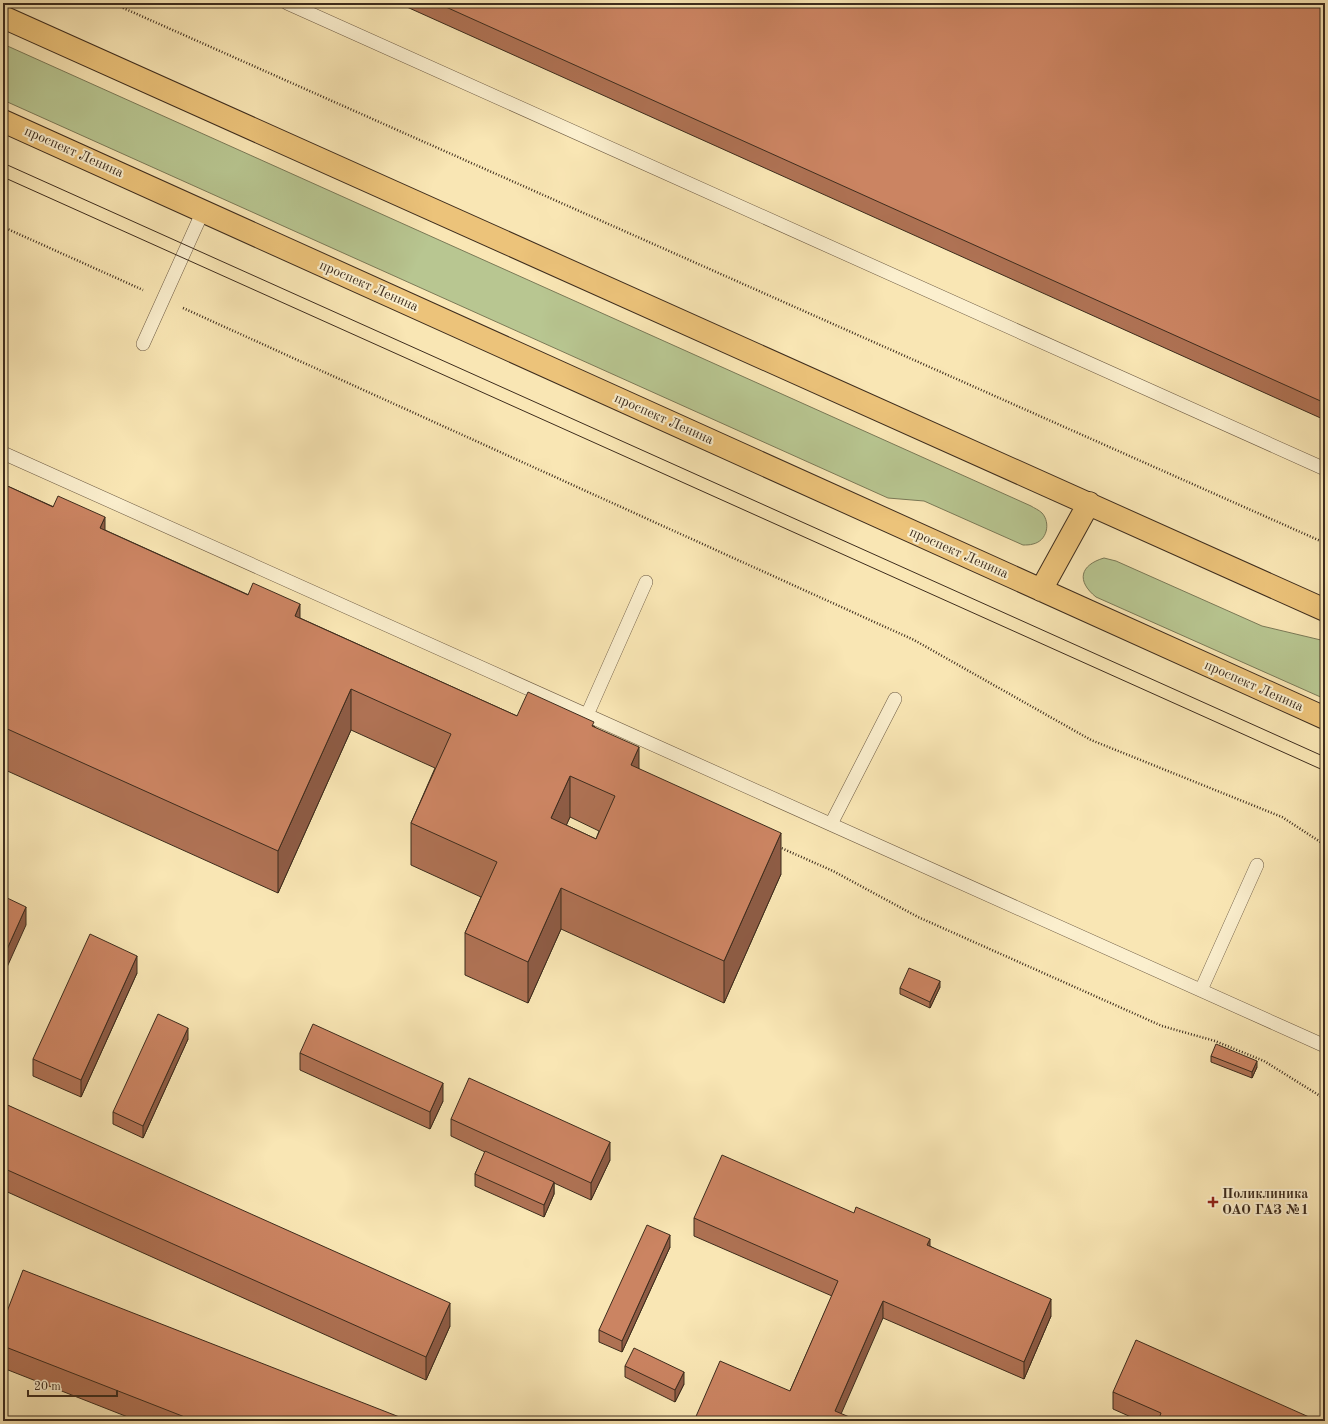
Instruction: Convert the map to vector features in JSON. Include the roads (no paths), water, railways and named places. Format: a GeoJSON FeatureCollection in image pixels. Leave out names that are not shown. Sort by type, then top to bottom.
{"type":"FeatureCollection","features":[{"type":"Feature","properties":{"kind":"main road"},"geometry":{"type":"LineString","coordinates":[[3,17],[1325,610]]}},
{"type":"Feature","properties":{"kind":"main road","name":"проспект Ленина"},"geometry":{"type":"LineString","coordinates":[[3,121],[1325,718]]}},
{"type":"Feature","properties":{"kind":"main road"},"geometry":{"type":"LineString","coordinates":[[1041,590],[1089,503]]}},
{"type":"Feature","properties":{"kind":"lane"},"geometry":{"type":"LineString","coordinates":[[287,3],[1325,469]]}},
{"type":"Feature","properties":{"kind":"lane"},"geometry":{"type":"LineString","coordinates":[[143,344],[203,211]]}},
{"type":"Feature","properties":{"kind":"lane"},"geometry":{"type":"LineString","coordinates":[[3,453],[1325,1046]]}},
{"type":"Feature","properties":{"kind":"lane"},"geometry":{"type":"LineString","coordinates":[[587,715],[646,582]]}},
{"type":"Feature","properties":{"kind":"lane"},"geometry":{"type":"LineString","coordinates":[[831,824],[895,699]]}},
{"type":"Feature","properties":{"kind":"lane"},"geometry":{"type":"LineString","coordinates":[[1201,990],[1257,865]]}},
{"type":"Feature","properties":{"kind":"tram line"},"geometry":{"type":"LineString","coordinates":[[3,163],[1325,757]]}},
{"type":"Feature","properties":{"kind":"tram line"},"geometry":{"type":"LineString","coordinates":[[3,177],[1325,771]]}},
{"type":"Feature","properties":{"kind":"place","name":"Поликлиника ОАО ГАЗ №1"},"geometry":{"type":"Point","coordinates":[1213,1202]}}]}
